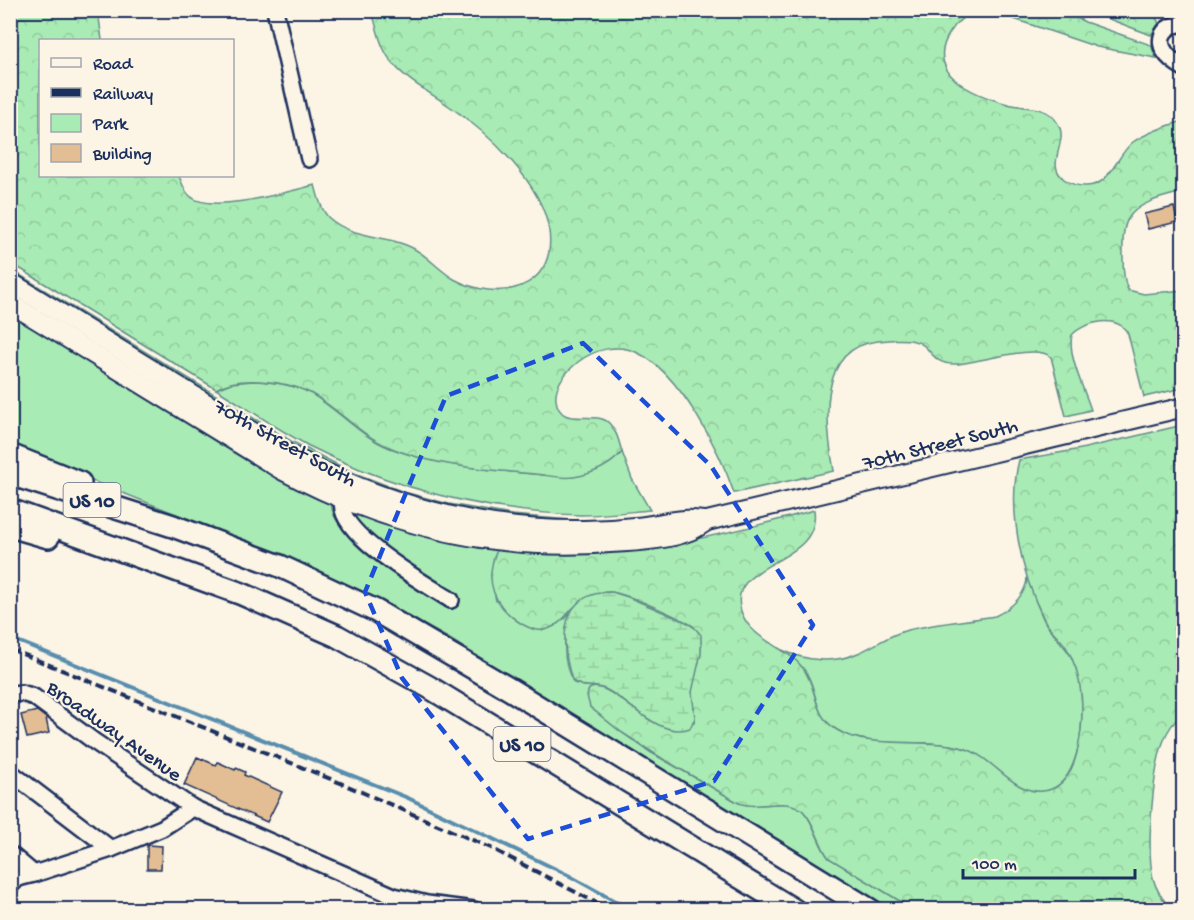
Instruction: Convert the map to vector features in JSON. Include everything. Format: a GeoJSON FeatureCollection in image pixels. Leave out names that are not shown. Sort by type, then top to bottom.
{"type":"FeatureCollection","features":[{"type":"Feature","properties":{"kind":"highway"},"geometry":{"type":"LineString","coordinates":[[10,455],[128,501],[173,526]]}},
{"type":"Feature","properties":{"kind":"highway","name":"US 10"},"geometry":{"type":"LineString","coordinates":[[10,474],[173,526],[280,566],[398,623],[870,909]]}},
{"type":"Feature","properties":{"kind":"highway","name":"US 10"},"geometry":{"type":"LineString","coordinates":[[10,510],[242,594],[337,636],[407,674],[794,909]]}},
{"type":"Feature","properties":{"kind":"highway"},"geometry":{"type":"LineString","coordinates":[[10,526],[242,594]]}},
{"type":"Feature","properties":{"kind":"main road","name":"70th Street South"},"geometry":{"type":"LineString","coordinates":[[10,282],[290,455],[317,470],[377,495],[451,516],[526,528],[599,530],[634,528],[684,520],[707,521]]}},
{"type":"Feature","properties":{"kind":"main road","name":"70th Street South"},"geometry":{"type":"LineString","coordinates":[[10,303],[280,469],[343,501],[446,533],[523,544],[577,546],[638,541],[687,532],[707,521],[1184,407]]}},
{"type":"Feature","properties":{"kind":"street"},"geometry":{"type":"LineString","coordinates":[[275,10],[309,159]]}},
{"type":"Feature","properties":{"kind":"street"},"geometry":{"type":"LineString","coordinates":[[1184,24],[1169,27],[1163,33],[1161,40],[1168,57],[1184,68]]}},
{"type":"Feature","properties":{"kind":"street"},"geometry":{"type":"LineString","coordinates":[[343,501],[345,517],[357,534],[387,558],[451,600]]}},
{"type":"Feature","properties":{"kind":"street","name":"Broadway Avenue"},"geometry":{"type":"LineString","coordinates":[[10,694],[22,693],[34,698],[193,808],[394,896],[427,904],[474,909]]}},
{"type":"Feature","properties":{"kind":"street"},"geometry":{"type":"LineString","coordinates":[[10,772],[111,849]]}},
{"type":"Feature","properties":{"kind":"street"},"geometry":{"type":"LineString","coordinates":[[10,886],[18,878],[111,849],[162,828],[193,808]]}},
{"type":"Feature","properties":{"kind":"street"},"geometry":{"type":"LineString","coordinates":[[10,854],[34,874]]}},
{"type":"Feature","properties":{"kind":"highlighted area"},"geometry":{"type":"Polygon","coordinates":[[[583,343],[711,466],[813,625],[714,781],[528,839],[402,678],[365,592],[446,396],[583,343]]]}},
{"type":"Feature","properties":{"kind":"green space"},"geometry":{"type":"Polygon","coordinates":[[[10,11],[98,11],[102,39],[39,39],[39,177],[179,177],[190,196],[200,201],[215,203],[251,200],[315,185],[324,211],[337,224],[356,232],[406,245],[419,252],[454,279],[488,290],[505,290],[521,286],[534,278],[544,267],[549,251],[549,231],[544,213],[525,177],[496,144],[464,117],[411,80],[391,61],[379,37],[372,11],[980,11],[971,13],[951,31],[944,46],[943,59],[947,71],[967,88],[981,95],[1008,104],[1042,110],[1052,116],[1061,132],[1057,168],[1059,174],[1068,182],[1076,185],[1094,185],[1107,176],[1133,142],[1151,132],[1183,121],[1183,192],[1145,204],[1132,213],[1125,227],[1123,247],[1124,274],[1128,290],[1144,294],[1183,290],[1183,388],[1144,397],[1128,334],[1117,324],[1109,322],[1093,323],[1072,335],[1074,363],[1091,410],[1066,416],[1051,357],[1044,353],[1020,353],[956,364],[941,361],[925,346],[914,341],[900,339],[878,341],[858,347],[843,358],[834,374],[829,392],[828,412],[834,471],[734,493],[719,456],[683,395],[653,363],[630,350],[607,349],[578,362],[562,378],[556,394],[559,409],[564,414],[571,417],[603,419],[609,423],[622,452],[612,461],[600,469],[581,476],[569,477],[478,469],[440,463],[387,446],[376,441],[318,398],[297,387],[272,382],[249,381],[232,383],[216,389],[11,263],[10,11]]]}},
{"type":"Feature","properties":{"kind":"green space"},"geometry":{"type":"Polygon","coordinates":[[[990,11],[1063,11],[1085,22],[1151,45],[1156,58],[1097,47],[990,11]]]}},
{"type":"Feature","properties":{"kind":"green space"},"geometry":{"type":"Polygon","coordinates":[[[1088,11],[1152,11],[1159,23],[1151,35],[1088,11]]]}},
{"type":"Feature","properties":{"kind":"green space"},"geometry":{"type":"Polygon","coordinates":[[[10,269],[291,441],[352,472],[404,492],[449,504],[512,515],[581,521],[521,519],[462,511],[396,493],[310,457],[11,274],[10,269]]]}},
{"type":"Feature","properties":{"kind":"green space"},"geometry":{"type":"Polygon","coordinates":[[[10,310],[331,502],[338,523],[354,538],[364,543],[395,557],[358,527],[354,517],[359,515],[445,541],[497,550],[491,576],[496,601],[565,619],[570,613],[566,630],[565,658],[574,683],[593,686],[588,691],[590,707],[650,752],[739,803],[754,805],[786,803],[798,806],[810,821],[829,858],[913,909],[892,909],[448,638],[367,594],[250,543],[11,449],[10,310]]]}},
{"type":"Feature","properties":{"kind":"green space"},"geometry":{"type":"Polygon","coordinates":[[[253,381],[297,387],[320,399],[358,430],[379,443],[434,461],[502,471],[570,477],[599,469],[622,452],[632,479],[650,510],[590,515],[546,513],[476,503],[407,486],[309,446],[216,389],[231,383],[253,381]]]}},
{"type":"Feature","properties":{"kind":"green space"},"geometry":{"type":"Polygon","coordinates":[[[1183,425],[1183,714],[1169,729],[1160,752],[1154,788],[1150,848],[1156,887],[1171,909],[913,909],[829,858],[808,817],[798,807],[782,804],[747,805],[739,803],[621,732],[590,707],[587,696],[589,689],[596,687],[615,695],[657,724],[669,727],[694,722],[692,694],[700,659],[701,641],[693,626],[638,600],[609,592],[599,593],[584,600],[552,627],[535,630],[522,624],[504,610],[491,583],[493,561],[497,550],[579,553],[657,546],[735,531],[814,510],[813,528],[804,542],[759,571],[747,582],[740,594],[741,611],[752,629],[796,660],[803,668],[823,717],[837,730],[865,740],[950,745],[966,749],[986,760],[1022,787],[1043,791],[1063,782],[1074,762],[1082,723],[1081,696],[1080,683],[1072,658],[1064,643],[1044,619],[1023,562],[1018,541],[1015,499],[1019,460],[1081,449],[1183,425]]]}},
{"type":"Feature","properties":{"kind":"green space"},"geometry":{"type":"Polygon","coordinates":[[[1027,572],[1043,618],[1071,656],[1080,684],[1081,724],[1073,765],[1063,781],[1050,790],[1032,791],[1022,788],[981,757],[963,748],[932,743],[865,740],[837,730],[820,712],[806,672],[782,650],[810,659],[839,659],[858,653],[908,630],[995,616],[1018,599],[1025,587],[1027,572]]]}},
{"type":"Feature","properties":{"kind":"green space"},"geometry":{"type":"Polygon","coordinates":[[[612,592],[686,622],[701,635],[701,653],[692,692],[695,718],[690,728],[679,730],[657,724],[607,690],[580,685],[572,680],[565,635],[567,621],[572,610],[581,600],[594,594],[612,592]]]}},
{"type":"Feature","properties":{"kind":"building"},"geometry":{"type":"Polygon","coordinates":[[[1174,207],[1177,222],[1148,229],[1144,214],[1174,207]]]}},
{"type":"Feature","properties":{"kind":"building"},"geometry":{"type":"Polygon","coordinates":[[[37,711],[46,718],[49,733],[27,738],[21,715],[37,711]]]}},
{"type":"Feature","properties":{"kind":"building"},"geometry":{"type":"Polygon","coordinates":[[[197,757],[216,765],[218,762],[235,770],[236,768],[245,772],[244,775],[282,792],[267,822],[184,785],[197,757]]]}},
{"type":"Feature","properties":{"kind":"building"},"geometry":{"type":"Polygon","coordinates":[[[147,845],[162,846],[161,869],[147,869],[147,845]]]}},
{"type":"Feature","properties":{"kind":"waterway"},"geometry":{"type":"LineString","coordinates":[[10,638],[408,798],[568,875],[631,910]]}},
{"type":"Feature","properties":{"kind":"railway"},"geometry":{"type":"LineString","coordinates":[[10,649],[343,784],[491,848],[610,910]]}}]}
